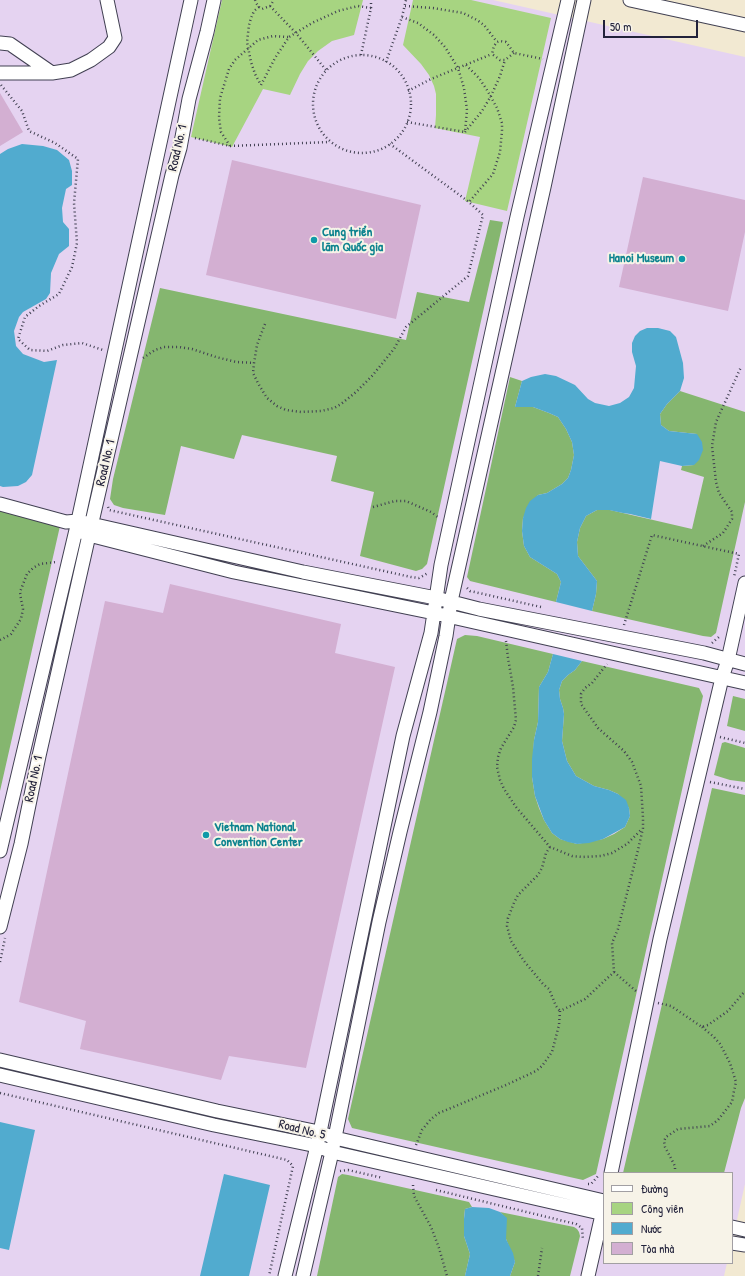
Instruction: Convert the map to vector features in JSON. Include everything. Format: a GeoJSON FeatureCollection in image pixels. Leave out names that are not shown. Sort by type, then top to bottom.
{"type":"FeatureCollection","features":[{"type":"Feature","properties":{"kind":"street"},"geometry":{"type":"LineString","coordinates":[[0,73],[52,73],[71,70],[91,60],[109,47],[115,38],[108,0]]}},
{"type":"Feature","properties":{"kind":"street","name":"Road No. 1"},"geometry":{"type":"LineString","coordinates":[[0,851],[45,663],[73,524],[154,171],[191,0]]}},
{"type":"Feature","properties":{"kind":"street","name":"Road No. 1"},"geometry":{"type":"LineString","coordinates":[[4,929],[6,878],[20,844],[66,634],[172,175],[180,148],[188,99],[207,32],[214,0]]}},
{"type":"Feature","properties":{"kind":"street"},"geometry":{"type":"LineString","coordinates":[[286,1276],[317,1146],[403,736],[430,633],[441,565],[517,218],[568,0]]}},
{"type":"Feature","properties":{"kind":"street"},"geometry":{"type":"LineString","coordinates":[[303,1276],[332,1152],[379,922],[430,712],[446,636],[451,601],[544,187],[584,0]]}},
{"type":"Feature","properties":{"kind":"street"},"geometry":{"type":"LineString","coordinates":[[636,1],[745,25]]}},
{"type":"Feature","properties":{"kind":"street"},"geometry":{"type":"LineString","coordinates":[[0,43],[10,44],[52,73]]}},
{"type":"Feature","properties":{"kind":"street"},"geometry":{"type":"LineString","coordinates":[[170,97],[188,99]]}},
{"type":"Feature","properties":{"kind":"street"},"geometry":{"type":"LineString","coordinates":[[154,171],[172,175]]}},
{"type":"Feature","properties":{"kind":"street"},"geometry":{"type":"LineString","coordinates":[[526,181],[544,187]]}},
{"type":"Feature","properties":{"kind":"street"},"geometry":{"type":"LineString","coordinates":[[517,218],[535,223]]}},
{"type":"Feature","properties":{"kind":"street"},"geometry":{"type":"LineString","coordinates":[[510,255],[527,260]]}},
{"type":"Feature","properties":{"kind":"street"},"geometry":{"type":"LineString","coordinates":[[0,504],[234,572],[434,613],[745,684]]}},
{"type":"Feature","properties":{"kind":"street"},"geometry":{"type":"LineString","coordinates":[[90,530],[235,556],[303,572],[451,601],[479,609],[704,653],[745,664]]}},
{"type":"Feature","properties":{"kind":"street"},"geometry":{"type":"LineString","coordinates":[[234,572],[235,556]]}},
{"type":"Feature","properties":{"kind":"street"},"geometry":{"type":"LineString","coordinates":[[299,585],[303,572]]}},
{"type":"Feature","properties":{"kind":"street"},"geometry":{"type":"LineString","coordinates":[[611,1172],[660,939],[722,678],[728,660],[739,580]]}},
{"type":"Feature","properties":{"kind":"street"},"geometry":{"type":"LineString","coordinates":[[52,630],[66,634]]}},
{"type":"Feature","properties":{"kind":"street"},"geometry":{"type":"LineString","coordinates":[[45,663],[59,668]]}},
{"type":"Feature","properties":{"kind":"street"},"geometry":{"type":"LineString","coordinates":[[411,706],[430,712]]}},
{"type":"Feature","properties":{"kind":"street"},"geometry":{"type":"LineString","coordinates":[[403,736],[423,743]]}},
{"type":"Feature","properties":{"kind":"street"},"geometry":{"type":"LineString","coordinates":[[23,755],[39,756]]}},
{"type":"Feature","properties":{"kind":"street"},"geometry":{"type":"LineString","coordinates":[[17,780],[33,783]]}},
{"type":"Feature","properties":{"kind":"street"},"geometry":{"type":"LineString","coordinates":[[384,828],[400,832]]}},
{"type":"Feature","properties":{"kind":"street"},"geometry":{"type":"LineString","coordinates":[[4,838],[20,844]]}},
{"type":"Feature","properties":{"kind":"street","name":"Road No. 5"},"geometry":{"type":"LineString","coordinates":[[0,1060],[217,1111],[319,1132],[335,1138],[603,1208]]}},
{"type":"Feature","properties":{"kind":"street","name":"Road No. 5"},"geometry":{"type":"LineString","coordinates":[[0,1076],[214,1125],[317,1146],[332,1152],[603,1208]]}},
{"type":"Feature","properties":{"kind":"street"},"geometry":{"type":"LineString","coordinates":[[588,1276],[603,1208]]}},
{"type":"Feature","properties":{"kind":"street"},"geometry":{"type":"LineString","coordinates":[[733,1227],[745,1230]]}},
{"type":"Feature","properties":{"kind":"street"},"geometry":{"type":"LineString","coordinates":[[733,1243],[745,1245]]}},
{"type":"Feature","properties":{"kind":"path"},"geometry":{"type":"LineString","coordinates":[[256,0],[258,7]]}},
{"type":"Feature","properties":{"kind":"path"},"geometry":{"type":"LineString","coordinates":[[258,7],[262,9],[270,6],[274,0]]}},
{"type":"Feature","properties":{"kind":"path"},"geometry":{"type":"LineString","coordinates":[[361,55],[371,8],[371,0]]}},
{"type":"Feature","properties":{"kind":"path"},"geometry":{"type":"LineString","coordinates":[[386,62],[402,17],[406,0]]}},
{"type":"Feature","properties":{"kind":"path"},"geometry":{"type":"LineString","coordinates":[[270,6],[296,33],[326,70]]}},
{"type":"Feature","properties":{"kind":"path"},"geometry":{"type":"LineString","coordinates":[[258,7],[248,25],[247,49],[255,74],[261,85],[275,58],[290,37],[312,23],[344,9],[358,6],[371,8]]}},
{"type":"Feature","properties":{"kind":"path"},"geometry":{"type":"LineString","coordinates":[[405,6],[433,8],[463,14],[484,25],[497,42]]}},
{"type":"Feature","properties":{"kind":"path"},"geometry":{"type":"LineString","coordinates":[[402,17],[418,23],[434,35],[445,47],[458,68],[464,88],[467,110],[464,132]]}},
{"type":"Feature","properties":{"kind":"path"},"geometry":{"type":"LineString","coordinates":[[230,146],[221,132],[219,118],[220,98],[230,69],[235,60],[258,40],[273,36],[290,37]]}},
{"type":"Feature","properties":{"kind":"path"},"geometry":{"type":"LineString","coordinates":[[497,42],[506,42],[514,53],[546,60]]}},
{"type":"Feature","properties":{"kind":"path"},"geometry":{"type":"LineString","coordinates":[[492,54],[494,46],[497,42]]}},
{"type":"Feature","properties":{"kind":"path"},"geometry":{"type":"LineString","coordinates":[[464,132],[482,111],[500,76],[505,60],[514,53]]}},
{"type":"Feature","properties":{"kind":"path"},"geometry":{"type":"LineString","coordinates":[[492,54],[500,60],[505,60]]}},
{"type":"Feature","properties":{"kind":"path"},"geometry":{"type":"LineString","coordinates":[[408,92],[431,79],[492,54]]}},
{"type":"Feature","properties":{"kind":"path"},"geometry":{"type":"LineString","coordinates":[[361,55],[374,57],[386,62],[399,73],[407,86],[410,102],[409,118],[402,133],[390,144],[376,151],[360,153],[344,150],[330,142],[320,130],[314,115],[313,99],[317,83],[326,70],[336,62],[348,57],[361,55]]}},
{"type":"Feature","properties":{"kind":"path"},"geometry":{"type":"LineString","coordinates":[[466,65],[483,83],[497,108],[502,123],[500,152],[493,174],[469,202]]}},
{"type":"Feature","properties":{"kind":"path"},"geometry":{"type":"LineString","coordinates":[[0,84],[22,111],[29,131],[55,143],[78,159],[74,203],[77,243],[72,267],[59,294],[25,316],[18,339],[30,350],[47,351],[63,345],[82,343],[105,351]]}},
{"type":"Feature","properties":{"kind":"path"},"geometry":{"type":"LineString","coordinates":[[407,122],[464,132]]}},
{"type":"Feature","properties":{"kind":"path"},"geometry":{"type":"LineString","coordinates":[[194,138],[230,146],[330,142]]}},
{"type":"Feature","properties":{"kind":"path"},"geometry":{"type":"LineString","coordinates":[[264,324],[257,345],[253,374],[259,386],[268,398],[277,406],[286,410],[313,412],[334,408],[356,392],[372,376],[394,349],[406,327],[468,276],[483,215],[469,202],[390,144]]}},
{"type":"Feature","properties":{"kind":"path"},"geometry":{"type":"LineString","coordinates":[[138,363],[142,358],[154,350],[164,347],[179,347],[192,349],[236,362],[254,363]]}},
{"type":"Feature","properties":{"kind":"path"},"geometry":{"type":"LineString","coordinates":[[703,546],[723,533],[732,519],[732,512],[719,492],[716,482],[712,446],[716,422],[741,367]]}},
{"type":"Feature","properties":{"kind":"path"},"geometry":{"type":"LineString","coordinates":[[373,507],[395,501],[406,501],[431,512],[441,520]]}},
{"type":"Feature","properties":{"kind":"path"},"geometry":{"type":"LineString","coordinates":[[107,505],[109,510],[411,577],[419,578],[428,573],[429,569]]}},
{"type":"Feature","properties":{"kind":"path"},"geometry":{"type":"LineString","coordinates":[[631,627],[624,625],[652,535],[738,554],[739,580]]}},
{"type":"Feature","properties":{"kind":"path"},"geometry":{"type":"LineString","coordinates":[[0,640],[11,634],[21,619],[23,609],[20,592],[27,574],[40,564],[56,562]]}},
{"type":"Feature","properties":{"kind":"path"},"geometry":{"type":"LineString","coordinates":[[462,585],[470,591],[546,608]]}},
{"type":"Feature","properties":{"kind":"path"},"geometry":{"type":"LineString","coordinates":[[710,644],[719,638],[721,634]]}},
{"type":"Feature","properties":{"kind":"path"},"geometry":{"type":"LineString","coordinates":[[499,639],[513,642]]}},
{"type":"Feature","properties":{"kind":"path"},"geometry":{"type":"LineString","coordinates":[[506,641],[516,720],[514,727],[501,748],[497,768],[504,789],[516,807],[550,847],[572,856],[601,856],[620,849],[643,828]]}},
{"type":"Feature","properties":{"kind":"path"},"geometry":{"type":"LineString","coordinates":[[601,661],[608,663],[592,683],[585,688],[580,704],[598,728],[624,751],[632,762],[641,786],[643,828],[618,929],[612,943],[614,972],[640,995]]}},
{"type":"Feature","properties":{"kind":"path"},"geometry":{"type":"LineString","coordinates":[[720,737],[745,743]]}},
{"type":"Feature","properties":{"kind":"path"},"geometry":{"type":"LineString","coordinates":[[709,782],[745,789]]}},
{"type":"Feature","properties":{"kind":"path"},"geometry":{"type":"LineString","coordinates":[[423,1148],[416,1146],[422,1130],[431,1119],[439,1113],[506,1086],[536,1071],[542,1066],[552,1052],[559,1026],[560,1011],[556,1006],[549,989],[524,961],[511,941],[507,926],[508,918],[518,895],[542,868],[546,853],[550,847]]}},
{"type":"Feature","properties":{"kind":"path"},"geometry":{"type":"LineString","coordinates":[[0,962],[4,929]]}},
{"type":"Feature","properties":{"kind":"path"},"geometry":{"type":"LineString","coordinates":[[560,1011],[585,999],[614,972]]}},
{"type":"Feature","properties":{"kind":"path"},"geometry":{"type":"LineString","coordinates":[[702,1027],[708,1025],[728,1011],[745,991]]}},
{"type":"Feature","properties":{"kind":"path"},"geometry":{"type":"LineString","coordinates":[[658,1002],[670,1006],[702,1027],[714,1037],[720,1044],[730,1063],[736,1082],[732,1102],[718,1120],[710,1126],[678,1129],[666,1137],[664,1141],[665,1147],[675,1166],[674,1172]]}},
{"type":"Feature","properties":{"kind":"path"},"geometry":{"type":"LineString","coordinates":[[0,1093],[287,1160],[292,1166],[269,1276]]}},
{"type":"Feature","properties":{"kind":"path"},"geometry":{"type":"LineString","coordinates":[[338,1172],[348,1170],[384,1178]]}},
{"type":"Feature","properties":{"kind":"path"},"geometry":{"type":"LineString","coordinates":[[406,1183],[413,1185],[414,1196],[431,1227],[447,1276]]}},
{"type":"Feature","properties":{"kind":"path"},"geometry":{"type":"LineString","coordinates":[[429,1188],[576,1224],[582,1228],[582,1246]]}},
{"type":"Feature","properties":{"kind":"path"},"geometry":{"type":"LineString","coordinates":[[538,1276],[542,1248]]}},
{"type":"Feature","properties":{"kind":"shaded area","name":"Vietnam National Convention Center"},"geometry":{"type":"Polygon","coordinates":[[[0,0],[493,0],[745,57],[745,1184],[733,1238],[733,1172],[603,1172],[603,1264],[727,1264],[724,1276],[0,1276],[0,0]]]}},
{"type":"Feature","properties":{"kind":"green space"},"geometry":{"type":"Polygon","coordinates":[[[222,0],[363,0],[354,35],[332,41],[318,51],[308,61],[290,95],[263,89],[232,147],[191,137],[222,0]]]}},
{"type":"Feature","properties":{"kind":"green space"},"geometry":{"type":"Polygon","coordinates":[[[413,0],[471,0],[551,18],[507,211],[465,201],[480,137],[435,128],[436,94],[434,86],[429,75],[421,64],[403,45],[413,0]]]}},
{"type":"Feature","properties":{"kind":"green space"},"geometry":{"type":"Polygon","coordinates":[[[490,220],[503,222],[427,564],[422,569],[416,571],[360,556],[374,492],[331,481],[337,456],[242,435],[234,459],[181,446],[165,515],[123,508],[114,505],[110,499],[113,479],[160,288],[406,340],[417,292],[469,302],[490,220]]]}},
{"type":"Feature","properties":{"kind":"green space"},"geometry":{"type":"Polygon","coordinates":[[[510,377],[522,381],[515,407],[533,407],[558,417],[572,442],[574,455],[568,478],[562,484],[547,493],[538,495],[523,518],[522,531],[524,546],[530,557],[557,574],[561,582],[556,602],[470,581],[467,577],[510,377]]]}},
{"type":"Feature","properties":{"kind":"green space"},"geometry":{"type":"Polygon","coordinates":[[[680,391],[745,412],[745,502],[716,633],[711,637],[592,611],[597,581],[578,556],[577,542],[580,528],[586,516],[597,510],[610,510],[692,529],[704,477],[681,470],[682,466],[694,465],[697,434],[669,431],[661,425],[660,414],[667,404],[680,391]]]}},
{"type":"Feature","properties":{"kind":"green space"},"geometry":{"type":"Polygon","coordinates":[[[0,511],[60,526],[0,791],[0,511]]]}},
{"type":"Feature","properties":{"kind":"green space"},"geometry":{"type":"Polygon","coordinates":[[[465,635],[477,636],[553,654],[548,672],[539,687],[538,722],[534,740],[532,777],[535,796],[539,808],[552,833],[560,839],[577,844],[603,839],[614,834],[625,827],[630,816],[629,808],[618,794],[594,786],[576,776],[567,761],[562,741],[564,714],[559,690],[562,681],[575,670],[582,661],[699,688],[703,696],[596,1174],[583,1180],[352,1128],[348,1119],[457,639],[465,635]]]}},
{"type":"Feature","properties":{"kind":"green space"},"geometry":{"type":"Polygon","coordinates":[[[733,696],[745,699],[745,731],[727,726],[733,696]]]}},
{"type":"Feature","properties":{"kind":"green space"},"geometry":{"type":"Polygon","coordinates":[[[725,742],[745,748],[745,782],[730,780],[714,775],[722,743],[725,742]]]}},
{"type":"Feature","properties":{"kind":"green space"},"geometry":{"type":"Polygon","coordinates":[[[712,788],[745,795],[745,1098],[724,1172],[623,1172],[712,788]]]}},
{"type":"Feature","properties":{"kind":"green space"},"geometry":{"type":"Polygon","coordinates":[[[342,1174],[469,1202],[472,1207],[465,1209],[464,1218],[464,1236],[470,1254],[465,1276],[317,1276],[338,1177],[342,1174]]]}},
{"type":"Feature","properties":{"kind":"green space"},"geometry":{"type":"Polygon","coordinates":[[[500,1212],[574,1227],[577,1229],[580,1236],[570,1276],[510,1276],[515,1262],[506,1239],[503,1215],[500,1212]]]}},
{"type":"Feature","properties":{"kind":"water"},"geometry":{"type":"Polygon","coordinates":[[[22,144],[43,146],[57,150],[69,160],[72,171],[72,185],[66,189],[62,208],[63,222],[69,229],[69,246],[59,254],[51,273],[50,293],[46,299],[23,312],[19,317],[14,331],[16,346],[23,354],[44,362],[57,360],[32,475],[26,482],[18,486],[3,487],[0,486],[0,154],[8,149],[22,144]]]}},
{"type":"Feature","properties":{"kind":"water"},"geometry":{"type":"Polygon","coordinates":[[[647,328],[658,328],[670,331],[676,337],[683,363],[684,378],[680,391],[667,404],[660,414],[661,425],[669,431],[697,434],[702,442],[703,450],[699,460],[694,465],[682,466],[660,461],[651,519],[609,510],[597,510],[586,516],[580,528],[577,542],[578,556],[597,581],[592,611],[556,602],[561,582],[557,574],[530,557],[524,546],[522,531],[523,518],[530,501],[538,495],[547,493],[562,484],[568,478],[574,455],[572,442],[558,417],[533,407],[515,407],[522,381],[531,377],[545,374],[556,376],[575,385],[588,399],[595,403],[609,406],[620,403],[629,397],[634,388],[636,366],[632,352],[632,343],[635,336],[640,331],[647,328]]]}},
{"type":"Feature","properties":{"kind":"water"},"geometry":{"type":"Polygon","coordinates":[[[553,654],[582,661],[575,670],[562,681],[559,690],[564,714],[562,741],[567,761],[576,776],[594,786],[618,794],[626,800],[629,808],[630,816],[625,827],[603,839],[589,843],[577,844],[568,842],[560,839],[552,833],[544,820],[535,796],[532,777],[532,759],[538,722],[539,687],[548,672],[553,654]]]}},
{"type":"Feature","properties":{"kind":"water"},"geometry":{"type":"Polygon","coordinates":[[[0,1122],[35,1130],[9,1250],[0,1248],[0,1122]]]}},
{"type":"Feature","properties":{"kind":"water"},"geometry":{"type":"Polygon","coordinates":[[[224,1174],[270,1185],[249,1276],[200,1276],[224,1174]]]}},
{"type":"Feature","properties":{"kind":"water"},"geometry":{"type":"Polygon","coordinates":[[[472,1207],[489,1208],[500,1212],[507,1218],[506,1239],[513,1253],[515,1262],[510,1276],[465,1276],[470,1254],[464,1236],[465,1209],[472,1207]]]}},
{"type":"Feature","properties":{"kind":"building"},"geometry":{"type":"Polygon","coordinates":[[[0,93],[23,132],[0,146],[0,93]]]}},
{"type":"Feature","properties":{"kind":"building","name":"Cung triển lãm Quốc gia"},"geometry":{"type":"Polygon","coordinates":[[[232,160],[421,205],[396,319],[206,275],[232,160]]]}},
{"type":"Feature","properties":{"kind":"building","name":"Hanoi Museum"},"geometry":{"type":"Polygon","coordinates":[[[643,177],[745,200],[745,232],[728,311],[619,287],[643,177]]]}},
{"type":"Feature","properties":{"kind":"building","name":"Vietnam National Convention Center"},"geometry":{"type":"Polygon","coordinates":[[[170,584],[341,624],[335,653],[395,667],[306,1068],[229,1056],[221,1080],[80,1049],[86,1021],[19,1002],[105,601],[163,613],[170,584]]]}},
{"type":"Feature","properties":{"kind":"place","name":"Cung triển lãm Quốc gia"},"geometry":{"type":"Point","coordinates":[314,240]}},
{"type":"Feature","properties":{"kind":"place","name":"Hanoi Museum"},"geometry":{"type":"Point","coordinates":[682,259]}},
{"type":"Feature","properties":{"kind":"place","name":"Vietnam National Convention Center"},"geometry":{"type":"Point","coordinates":[206,835]}}]}
